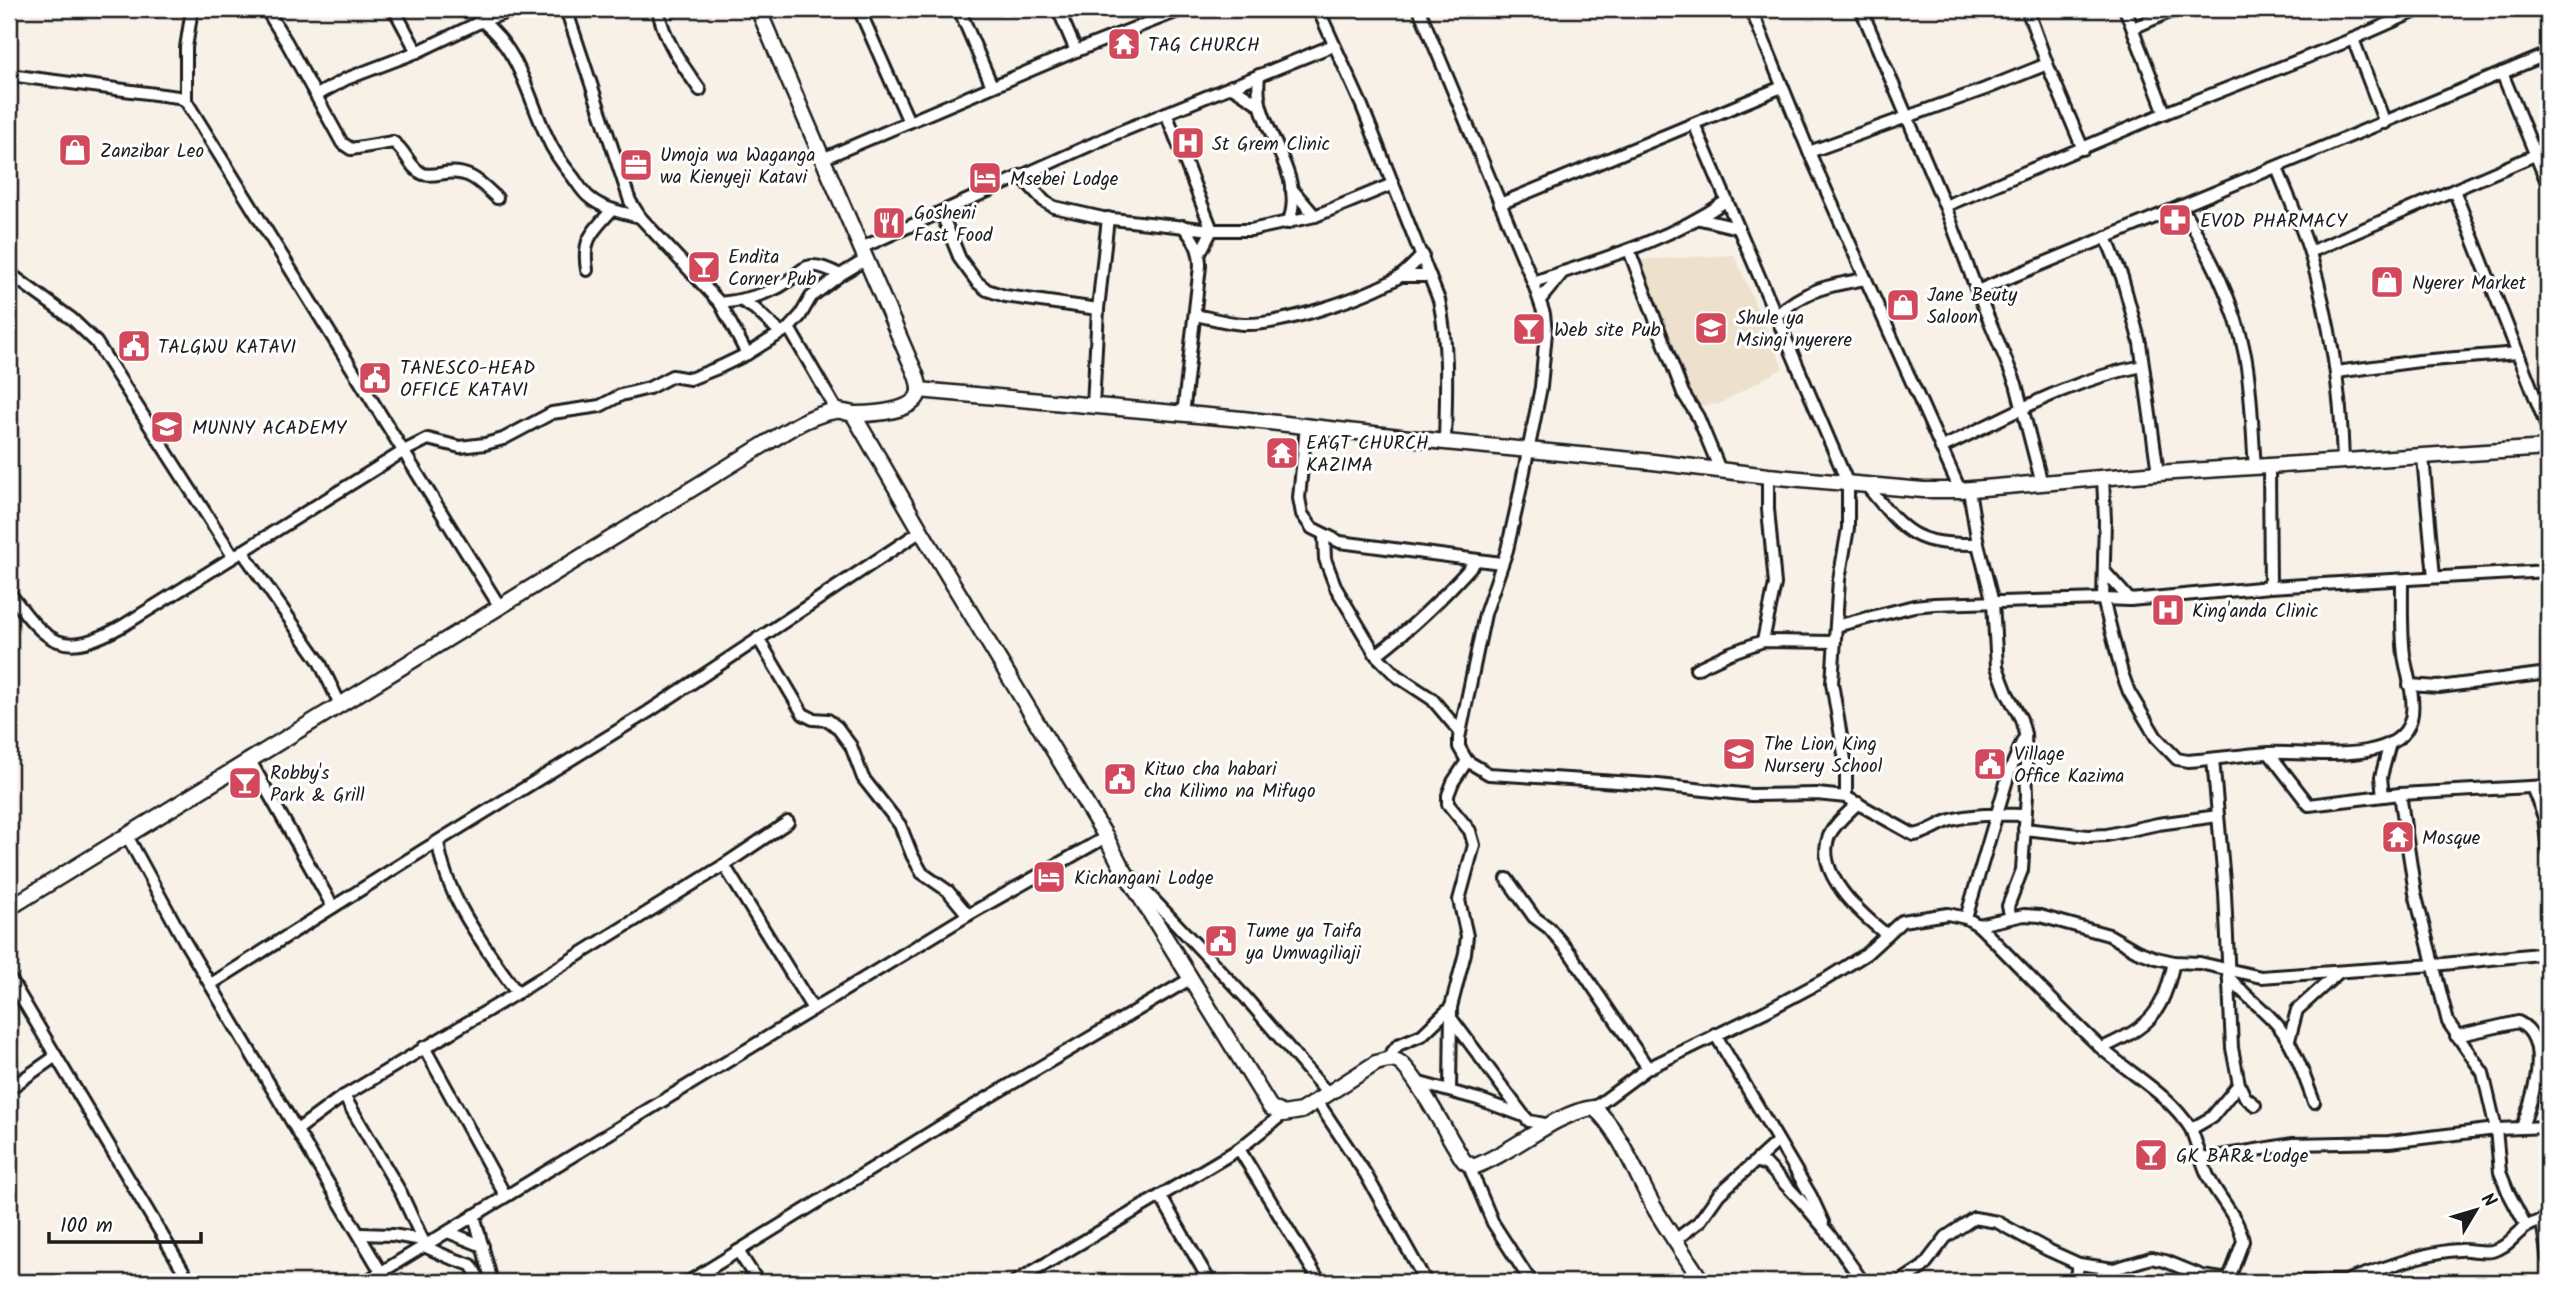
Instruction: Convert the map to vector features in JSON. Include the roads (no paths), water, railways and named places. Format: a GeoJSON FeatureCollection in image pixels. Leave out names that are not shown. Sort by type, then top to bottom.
{"type":"FeatureCollection","features":[{"type":"Feature","properties":{"kind":"street"},"geometry":{"type":"LineString","coordinates":[[186,101],[186,48],[192,9]]}},
{"type":"Feature","properties":{"kind":"street"},"geometry":{"type":"LineString","coordinates":[[266,9],[342,143],[351,149],[393,142],[400,146],[416,170],[430,176],[457,172],[475,176],[497,198]]}},
{"type":"Feature","properties":{"kind":"street"},"geometry":{"type":"LineString","coordinates":[[394,9],[418,52]]}},
{"type":"Feature","properties":{"kind":"street"},"geometry":{"type":"LineString","coordinates":[[317,95],[346,79],[418,52],[482,22],[524,9]]}},
{"type":"Feature","properties":{"kind":"street"},"geometry":{"type":"LineString","coordinates":[[566,9],[630,201],[640,218],[720,303],[747,354]]}},
{"type":"Feature","properties":{"kind":"street"},"geometry":{"type":"LineString","coordinates":[[658,9],[675,52],[700,90]]}},
{"type":"Feature","properties":{"kind":"street"},"geometry":{"type":"LineString","coordinates":[[9,908],[808,419],[837,411],[853,414],[899,409],[911,404],[919,390],[909,359],[758,9]]}},
{"type":"Feature","properties":{"kind":"street"},"geometry":{"type":"LineString","coordinates":[[859,9],[909,122]]}},
{"type":"Feature","properties":{"kind":"street"},"geometry":{"type":"LineString","coordinates":[[958,9],[992,86]]}},
{"type":"Feature","properties":{"kind":"street"},"geometry":{"type":"LineString","coordinates":[[1058,9],[1076,51]]}},
{"type":"Feature","properties":{"kind":"street"},"geometry":{"type":"LineString","coordinates":[[822,159],[1182,9]]}},
{"type":"Feature","properties":{"kind":"street"},"geometry":{"type":"LineString","coordinates":[[1318,9],[1423,255],[1439,300],[1445,326],[1447,356],[1445,442]]}},
{"type":"Feature","properties":{"kind":"street"},"geometry":{"type":"LineString","coordinates":[[1419,9],[1533,282],[1540,300],[1546,332],[1545,360],[1530,449],[1507,550],[1491,590],[1477,645],[1460,732],[1459,747],[1467,761],[1489,774],[1649,784],[1751,795],[1817,794],[1846,797],[1914,835],[1924,834],[1950,821],[1969,816],[2025,815]]}},
{"type":"Feature","properties":{"kind":"street"},"geometry":{"type":"LineString","coordinates":[[1751,9],[1866,279],[1941,448],[1964,490],[1993,603],[1997,667],[2025,734],[2022,870],[2008,906],[2011,918]]}},
{"type":"Feature","properties":{"kind":"street"},"geometry":{"type":"LineString","coordinates":[[1861,9],[1945,206],[2016,384],[2042,484]]}},
{"type":"Feature","properties":{"kind":"street"},"geometry":{"type":"LineString","coordinates":[[2026,9],[2083,149]]}},
{"type":"Feature","properties":{"kind":"street"},"geometry":{"type":"LineString","coordinates":[[2125,9],[2165,113]]}},
{"type":"Feature","properties":{"kind":"street"},"geometry":{"type":"LineString","coordinates":[[2133,29],[2177,9]]}},
{"type":"Feature","properties":{"kind":"street"},"geometry":{"type":"LineString","coordinates":[[1945,206],[2421,9]]}},
{"type":"Feature","properties":{"kind":"street"},"geometry":{"type":"LineString","coordinates":[[482,22],[498,34],[509,50],[523,77],[547,138],[590,199],[612,210],[640,218]]}},
{"type":"Feature","properties":{"kind":"street"},"geometry":{"type":"LineString","coordinates":[[2353,39],[2385,122]]}},
{"type":"Feature","properties":{"kind":"street"},"geometry":{"type":"LineString","coordinates":[[9,592],[37,628],[51,639],[71,645],[83,644],[124,625],[237,553],[428,439],[460,447],[503,439],[552,413],[600,406],[627,393],[649,388],[672,376],[690,379],[747,354],[785,330],[800,316],[811,297],[863,254],[941,212],[1166,113],[1334,45]]}},
{"type":"Feature","properties":{"kind":"street"},"geometry":{"type":"LineString","coordinates":[[1977,291],[2548,54]]}},
{"type":"Feature","properties":{"kind":"street"},"geometry":{"type":"LineString","coordinates":[[1810,152],[1975,93],[2047,64]]}},
{"type":"Feature","properties":{"kind":"street"},"geometry":{"type":"LineString","coordinates":[[2502,73],[2548,185]]}},
{"type":"Feature","properties":{"kind":"street"},"geometry":{"type":"LineString","coordinates":[[9,75],[178,97],[186,101],[499,607]]}},
{"type":"Feature","properties":{"kind":"street"},"geometry":{"type":"LineString","coordinates":[[1259,75],[1260,105],[1291,188],[1293,206],[1288,223]]}},
{"type":"Feature","properties":{"kind":"street"},"geometry":{"type":"LineString","coordinates":[[1231,86],[1260,105]]}},
{"type":"Feature","properties":{"kind":"street"},"geometry":{"type":"LineString","coordinates":[[1500,204],[1782,87]]}},
{"type":"Feature","properties":{"kind":"street"},"geometry":{"type":"LineString","coordinates":[[1166,113],[1212,230],[1200,253],[1183,415]]}},
{"type":"Feature","properties":{"kind":"street"},"geometry":{"type":"LineString","coordinates":[[1694,124],[1848,484],[1848,528],[1839,580],[1832,683],[1846,766],[1846,797]]}},
{"type":"Feature","properties":{"kind":"street"},"geometry":{"type":"LineString","coordinates":[[2310,252],[2535,155]]}},
{"type":"Feature","properties":{"kind":"street"},"geometry":{"type":"LineString","coordinates":[[2277,168],[2310,252],[2326,317],[2342,415],[2343,460]]}},
{"type":"Feature","properties":{"kind":"street"},"geometry":{"type":"LineString","coordinates":[[1021,176],[1044,201],[1055,207],[1108,218],[1212,230],[1251,230],[1288,223],[1315,216],[1393,184]]}},
{"type":"Feature","properties":{"kind":"street"},"geometry":{"type":"LineString","coordinates":[[1291,188],[1315,216]]}},
{"type":"Feature","properties":{"kind":"street"},"geometry":{"type":"LineString","coordinates":[[2454,190],[2548,430]]}},
{"type":"Feature","properties":{"kind":"street"},"geometry":{"type":"LineString","coordinates":[[1533,282],[1629,250],[1700,219],[1726,201]]}},
{"type":"Feature","properties":{"kind":"street"},"geometry":{"type":"LineString","coordinates":[[2181,206],[2202,243],[2236,318],[2246,356],[2262,467],[2270,587]]}},
{"type":"Feature","properties":{"kind":"street"},"geometry":{"type":"LineString","coordinates":[[587,270],[584,251],[590,234],[612,210]]}},
{"type":"Feature","properties":{"kind":"street"},"geometry":{"type":"LineString","coordinates":[[941,212],[960,259],[977,282],[987,290],[1005,296],[1098,309]]}},
{"type":"Feature","properties":{"kind":"street"},"geometry":{"type":"LineString","coordinates":[[1093,406],[1098,309],[1108,218]]}},
{"type":"Feature","properties":{"kind":"street"},"geometry":{"type":"LineString","coordinates":[[1700,219],[1738,228]]}},
{"type":"Feature","properties":{"kind":"street"},"geometry":{"type":"LineString","coordinates":[[1106,236],[1127,220]]}},
{"type":"Feature","properties":{"kind":"street"},"geometry":{"type":"LineString","coordinates":[[1182,226],[1200,253]]}},
{"type":"Feature","properties":{"kind":"street"},"geometry":{"type":"LineString","coordinates":[[2106,237],[2122,277],[2140,343],[2158,473]]}},
{"type":"Feature","properties":{"kind":"street"},"geometry":{"type":"LineString","coordinates":[[1629,250],[1683,393],[1698,417],[1720,470]]}},
{"type":"Feature","properties":{"kind":"street"},"geometry":{"type":"LineString","coordinates":[[1195,315],[1242,324],[1270,322],[1333,304],[1401,276],[1423,255]]}},
{"type":"Feature","properties":{"kind":"street"},"geometry":{"type":"LineString","coordinates":[[720,303],[742,301],[778,288],[797,271],[812,265],[826,267],[839,275]]}},
{"type":"Feature","properties":{"kind":"street"},"geometry":{"type":"LineString","coordinates":[[1540,300],[1563,272]]}},
{"type":"Feature","properties":{"kind":"street"},"geometry":{"type":"LineString","coordinates":[[9,273],[72,318],[96,342],[237,553],[320,661],[340,704]]}},
{"type":"Feature","properties":{"kind":"street"},"geometry":{"type":"LineString","coordinates":[[1401,276],[1430,276]]}},
{"type":"Feature","properties":{"kind":"street"},"geometry":{"type":"LineString","coordinates":[[1776,317],[1791,302],[1814,290],[1866,279]]}},
{"type":"Feature","properties":{"kind":"street"},"geometry":{"type":"LineString","coordinates":[[742,301],[785,330],[837,411]]}},
{"type":"Feature","properties":{"kind":"street"},"geometry":{"type":"LineString","coordinates":[[2336,372],[2419,361],[2518,353]]}},
{"type":"Feature","properties":{"kind":"street"},"geometry":{"type":"LineString","coordinates":[[1941,448],[2022,407],[2111,374],[2143,366]]}},
{"type":"Feature","properties":{"kind":"street"},"geometry":{"type":"LineString","coordinates":[[919,390],[1306,426],[1867,486],[1964,490],[2158,473],[2548,448]]}},
{"type":"Feature","properties":{"kind":"street"},"geometry":{"type":"LineString","coordinates":[[853,414],[1190,979],[1270,1107],[1283,1114]]}},
{"type":"Feature","properties":{"kind":"street"},"geometry":{"type":"LineString","coordinates":[[1306,426],[1300,488],[1302,514],[1312,528],[1340,542],[1501,563]]}},
{"type":"Feature","properties":{"kind":"street"},"geometry":{"type":"LineString","coordinates":[[2423,457],[2434,577]]}},
{"type":"Feature","properties":{"kind":"street"},"geometry":{"type":"LineString","coordinates":[[1763,641],[1775,584],[1768,509],[1768,476]]}},
{"type":"Feature","properties":{"kind":"street"},"geometry":{"type":"LineString","coordinates":[[2103,478],[2103,598],[2129,692],[2155,737],[2177,759],[2188,761],[2269,753],[2359,752],[2390,743],[2411,722],[2412,711],[2404,652],[2402,580]]}},
{"type":"Feature","properties":{"kind":"street"},"geometry":{"type":"LineString","coordinates":[[1867,486],[1891,515],[1911,533],[1944,544],[1978,544]]}},
{"type":"Feature","properties":{"kind":"street"},"geometry":{"type":"LineString","coordinates":[[211,984],[648,712],[921,531]]}},
{"type":"Feature","properties":{"kind":"street"},"geometry":{"type":"LineString","coordinates":[[1324,536],[1325,559],[1336,588],[1376,655],[1397,676],[1432,699],[1460,732]]}},
{"type":"Feature","properties":{"kind":"street"},"geometry":{"type":"LineString","coordinates":[[1376,655],[1409,629],[1476,561]]}},
{"type":"Feature","properties":{"kind":"street"},"geometry":{"type":"LineString","coordinates":[[1836,626],[1914,606],[2103,598],[2130,600],[2270,587],[2548,571]]}},
{"type":"Feature","properties":{"kind":"street"},"geometry":{"type":"LineString","coordinates":[[2105,572],[2130,600]]}},
{"type":"Feature","properties":{"kind":"street"},"geometry":{"type":"LineString","coordinates":[[758,638],[803,714],[833,723],[846,740],[863,778],[900,825],[922,873],[948,891],[968,915]]}},
{"type":"Feature","properties":{"kind":"street"},"geometry":{"type":"LineString","coordinates":[[1696,669],[1763,641],[1834,642]]}},
{"type":"Feature","properties":{"kind":"street"},"geometry":{"type":"LineString","coordinates":[[2409,685],[2438,687],[2548,673]]}},
{"type":"Feature","properties":{"kind":"street"},"geometry":{"type":"LineString","coordinates":[[1966,918],[2009,774],[2025,734]]}},
{"type":"Feature","properties":{"kind":"street"},"geometry":{"type":"LineString","coordinates":[[2383,796],[2381,777],[2390,743]]}},
{"type":"Feature","properties":{"kind":"street"},"geometry":{"type":"LineString","coordinates":[[2269,753],[2309,805],[2400,794],[2548,786]]}},
{"type":"Feature","properties":{"kind":"street"},"geometry":{"type":"LineString","coordinates":[[249,759],[333,907]]}},
{"type":"Feature","properties":{"kind":"street"},"geometry":{"type":"LineString","coordinates":[[2213,759],[2232,1048],[2239,1084],[2245,1097],[2255,1105]]}},
{"type":"Feature","properties":{"kind":"street"},"geometry":{"type":"LineString","coordinates":[[1450,1091],[1451,1012],[1467,936],[1459,900],[1474,845],[1470,831],[1448,804],[1448,795],[1467,761]]}},
{"type":"Feature","properties":{"kind":"street"},"geometry":{"type":"LineString","coordinates":[[2532,787],[2544,817],[2548,851]]}},
{"type":"Feature","properties":{"kind":"street"},"geometry":{"type":"LineString","coordinates":[[2400,794],[2415,893],[2448,1022],[2483,1073],[2496,1129],[2500,1172],[2526,1226]]}},
{"type":"Feature","properties":{"kind":"street"},"geometry":{"type":"LineString","coordinates":[[1858,803],[1839,822],[1828,839],[1829,861],[1846,898],[1887,935]]}},
{"type":"Feature","properties":{"kind":"street"},"geometry":{"type":"LineString","coordinates":[[2024,829],[2107,835],[2158,824],[2218,816]]}},
{"type":"Feature","properties":{"kind":"street"},"geometry":{"type":"LineString","coordinates":[[297,1130],[344,1096],[517,993],[724,865],[788,822]]}},
{"type":"Feature","properties":{"kind":"street"},"geometry":{"type":"LineString","coordinates":[[126,834],[169,914],[382,1272]]}},
{"type":"Feature","properties":{"kind":"street"},"geometry":{"type":"LineString","coordinates":[[365,1282],[425,1243],[448,1233],[505,1195],[968,915],[1106,837]]}},
{"type":"Feature","properties":{"kind":"street"},"geometry":{"type":"LineString","coordinates":[[438,842],[449,884],[464,915],[517,993]]}},
{"type":"Feature","properties":{"kind":"street"},"geometry":{"type":"LineString","coordinates":[[422,851],[441,861]]}},
{"type":"Feature","properties":{"kind":"street"},"geometry":{"type":"LineString","coordinates":[[1120,864],[1214,963],[1323,1098],[1426,1282]]}},
{"type":"Feature","properties":{"kind":"street"},"geometry":{"type":"LineString","coordinates":[[724,865],[813,1009]]}},
{"type":"Feature","properties":{"kind":"street"},"geometry":{"type":"LineString","coordinates":[[1507,879],[1528,910],[1549,928],[1570,953],[1648,1068]]}},
{"type":"Feature","properties":{"kind":"street"},"geometry":{"type":"LineString","coordinates":[[1469,1166],[1492,1160],[1550,1125],[1580,1111],[1594,1108],[1648,1068],[1826,979],[1866,954],[1902,921],[1948,914],[1966,918],[1978,925],[2102,1048],[2169,1101],[2192,1129],[2209,1180],[2236,1221],[2243,1241],[2228,1282]]}},
{"type":"Feature","properties":{"kind":"street"},"geometry":{"type":"LineString","coordinates":[[1978,925],[2024,915],[2064,922],[2109,935],[2137,951],[2174,962],[2200,963],[2228,973],[2261,977],[2434,965],[2548,952]]}},
{"type":"Feature","properties":{"kind":"street"},"geometry":{"type":"LineString","coordinates":[[2102,1048],[2140,1028],[2162,1005],[2174,962]]}},
{"type":"Feature","properties":{"kind":"street"},"geometry":{"type":"LineString","coordinates":[[2289,1040],[2297,1010],[2339,971]]}},
{"type":"Feature","properties":{"kind":"street"},"geometry":{"type":"LineString","coordinates":[[2228,973],[2244,994],[2269,1015],[2289,1040],[2314,1102]]}},
{"type":"Feature","properties":{"kind":"street"},"geometry":{"type":"LineString","coordinates":[[9,977],[190,1282]]}},
{"type":"Feature","properties":{"kind":"street"},"geometry":{"type":"LineString","coordinates":[[688,1282],[967,1110],[1190,979]]}},
{"type":"Feature","properties":{"kind":"street"},"geometry":{"type":"LineString","coordinates":[[1015,1282],[1240,1149],[1283,1114],[1301,1111],[1362,1071],[1386,1060],[1398,1045],[1422,1035],[1451,1012]]}},
{"type":"Feature","properties":{"kind":"street"},"geometry":{"type":"LineString","coordinates":[[1451,1012],[1524,1116],[1529,1121],[1550,1125]]}},
{"type":"Feature","properties":{"kind":"street"},"geometry":{"type":"LineString","coordinates":[[2456,1036],[2518,1022],[2526,1025],[2532,1033],[2537,1049],[2537,1072],[2534,1093],[2522,1127]]}},
{"type":"Feature","properties":{"kind":"street"},"geometry":{"type":"LineString","coordinates":[[1715,1034],[1811,1196],[1829,1234]]}},
{"type":"Feature","properties":{"kind":"street"},"geometry":{"type":"LineString","coordinates":[[2118,1061],[2123,1038]]}},
{"type":"Feature","properties":{"kind":"street"},"geometry":{"type":"LineString","coordinates":[[424,1048],[505,1195]]}},
{"type":"Feature","properties":{"kind":"street"},"geometry":{"type":"LineString","coordinates":[[9,1089],[56,1056]]}},
{"type":"Feature","properties":{"kind":"street"},"geometry":{"type":"LineString","coordinates":[[1386,1060],[1397,1061],[1405,1066],[1416,1082],[1458,1153],[1469,1166],[1493,1223],[1531,1282]]}},
{"type":"Feature","properties":{"kind":"street"},"geometry":{"type":"LineString","coordinates":[[1416,1082],[1524,1116]]}},
{"type":"Feature","properties":{"kind":"street"},"geometry":{"type":"LineString","coordinates":[[2192,1129],[2212,1117],[2239,1084]]}},
{"type":"Feature","properties":{"kind":"street"},"geometry":{"type":"LineString","coordinates":[[344,1096],[401,1193],[425,1243]]}},
{"type":"Feature","properties":{"kind":"street"},"geometry":{"type":"LineString","coordinates":[[1594,1108],[1616,1137],[1656,1210],[1702,1282]]}},
{"type":"Feature","properties":{"kind":"street"},"geometry":{"type":"LineString","coordinates":[[2202,1159],[2293,1144],[2389,1142],[2496,1129],[2548,1127]]}},
{"type":"Feature","properties":{"kind":"street"},"geometry":{"type":"LineString","coordinates":[[1675,1240],[1699,1222],[1719,1194],[1778,1141]]}},
{"type":"Feature","properties":{"kind":"street"},"geometry":{"type":"LineString","coordinates":[[1240,1149],[1320,1282]]}},
{"type":"Feature","properties":{"kind":"street"},"geometry":{"type":"LineString","coordinates":[[1756,1161],[1766,1165],[1829,1234],[1863,1282]]}},
{"type":"Feature","properties":{"kind":"street"},"geometry":{"type":"LineString","coordinates":[[1161,1197],[1210,1282]]}},
{"type":"Feature","properties":{"kind":"street"},"geometry":{"type":"LineString","coordinates":[[474,1215],[492,1282]]}},
{"type":"Feature","properties":{"kind":"street"},"geometry":{"type":"LineString","coordinates":[[1900,1282],[1923,1267],[1946,1237],[1974,1218],[1997,1222],[2079,1264],[2114,1269],[2151,1258],[2202,1276],[2242,1282]]}},
{"type":"Feature","properties":{"kind":"street"},"geometry":{"type":"LineString","coordinates":[[2279,1282],[2352,1281],[2427,1256],[2459,1250],[2493,1251],[2526,1226],[2545,1220],[2548,1259]]}},
{"type":"Feature","properties":{"kind":"street"},"geometry":{"type":"LineString","coordinates":[[448,1233],[483,1245]]}},
{"type":"Feature","properties":{"kind":"street"},"geometry":{"type":"LineString","coordinates":[[360,1234],[392,1235],[425,1243],[448,1257],[471,1265],[481,1282]]}},
{"type":"Feature","properties":{"kind":"street"},"geometry":{"type":"LineString","coordinates":[[738,1251],[758,1282]]}},
{"type":"Feature","properties":{"kind":"street"},"geometry":{"type":"LineString","coordinates":[[2074,1282],[2079,1264]]}},
{"type":"Feature","properties":{"kind":"place","name":"TAG CHURCH"},"geometry":{"type":"Point","coordinates":[1124,44]}},
{"type":"Feature","properties":{"kind":"place","name":"St Grem Clinic"},"geometry":{"type":"Point","coordinates":[1188,143]}},
{"type":"Feature","properties":{"kind":"place","name":"Zanzibar Leo"},"geometry":{"type":"Point","coordinates":[75,150]}},
{"type":"Feature","properties":{"kind":"place","name":"Umoja wa Waganga wa Kienyeji Katavi"},"geometry":{"type":"Point","coordinates":[636,165]}},
{"type":"Feature","properties":{"kind":"place","name":"Msebei Lodge"},"geometry":{"type":"Point","coordinates":[985,178]}},
{"type":"Feature","properties":{"kind":"place","name":"EVOD PHARMACY"},"geometry":{"type":"Point","coordinates":[2175,220]}},
{"type":"Feature","properties":{"kind":"place","name":"Gosheni Fast Food"},"geometry":{"type":"Point","coordinates":[889,223]}},
{"type":"Feature","properties":{"kind":"place","name":"Endita Corner Pub"},"geometry":{"type":"Point","coordinates":[704,267]}},
{"type":"Feature","properties":{"kind":"place","name":"Nyerer Market"},"geometry":{"type":"Point","coordinates":[2387,282]}},
{"type":"Feature","properties":{"kind":"place","name":"Jane Beuty Saloon"},"geometry":{"type":"Point","coordinates":[1903,305]}},
{"type":"Feature","properties":{"kind":"place","name":"Shule ya Msingi nyerere"},"geometry":{"type":"Point","coordinates":[1711,328]}},
{"type":"Feature","properties":{"kind":"place","name":"Web site Pub"},"geometry":{"type":"Point","coordinates":[1529,329]}},
{"type":"Feature","properties":{"kind":"place","name":"TALGWU KATAVI"},"geometry":{"type":"Point","coordinates":[134,346]}},
{"type":"Feature","properties":{"kind":"place","name":"TANESCO-HEAD OFFICE KATAVI"},"geometry":{"type":"Point","coordinates":[375,378]}},
{"type":"Feature","properties":{"kind":"place","name":"MUNNY ACADEMY"},"geometry":{"type":"Point","coordinates":[167,427]}},
{"type":"Feature","properties":{"kind":"place","name":"EAGT CHURCH KAZIMA"},"geometry":{"type":"Point","coordinates":[1282,453]}},
{"type":"Feature","properties":{"kind":"place","name":"King'anda Clinic"},"geometry":{"type":"Point","coordinates":[2168,610]}},
{"type":"Feature","properties":{"kind":"place","name":"The Lion King Nursery School"},"geometry":{"type":"Point","coordinates":[1739,754]}},
{"type":"Feature","properties":{"kind":"place","name":"Village Office Kazima"},"geometry":{"type":"Point","coordinates":[1990,764]}},
{"type":"Feature","properties":{"kind":"place","name":"Kituo cha habari cha Kilimo na Mifugo"},"geometry":{"type":"Point","coordinates":[1120,779]}},
{"type":"Feature","properties":{"kind":"place","name":"Robby's Park & Grill"},"geometry":{"type":"Point","coordinates":[245,783]}},
{"type":"Feature","properties":{"kind":"place","name":"Mosque"},"geometry":{"type":"Point","coordinates":[2398,837]}},
{"type":"Feature","properties":{"kind":"place","name":"Kichangani Lodge"},"geometry":{"type":"Point","coordinates":[1049,877]}},
{"type":"Feature","properties":{"kind":"place","name":"Tume ya Taifa ya Umwagiliaji"},"geometry":{"type":"Point","coordinates":[1221,941]}},
{"type":"Feature","properties":{"kind":"place","name":"GK BAR& Lodge"},"geometry":{"type":"Point","coordinates":[2151,1155]}}]}
